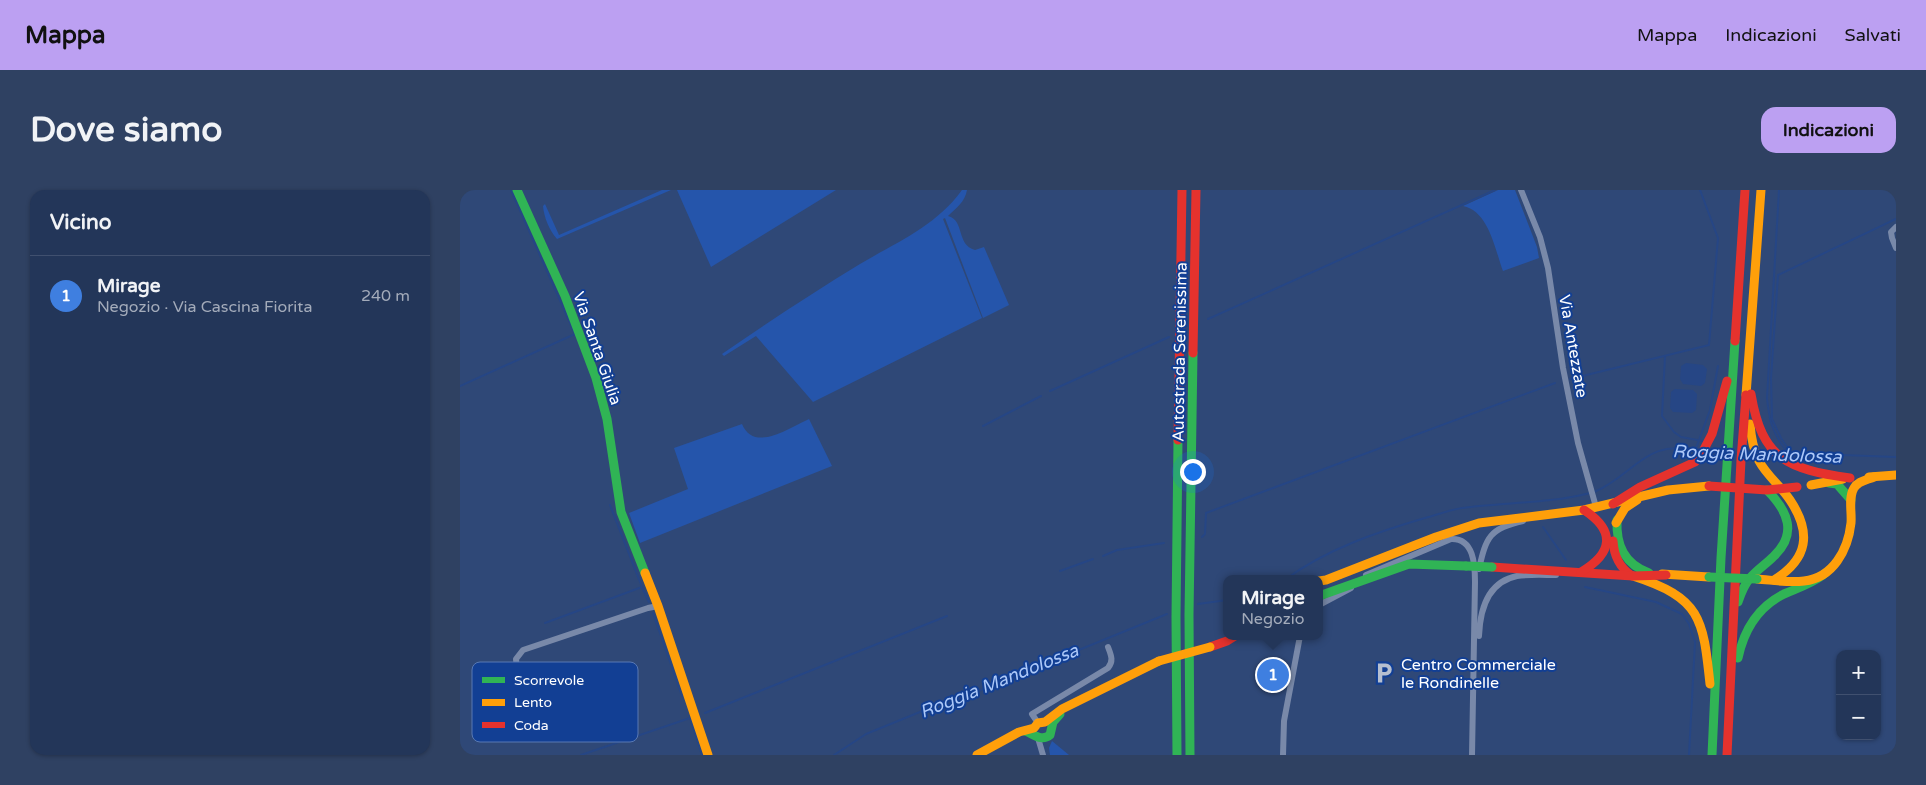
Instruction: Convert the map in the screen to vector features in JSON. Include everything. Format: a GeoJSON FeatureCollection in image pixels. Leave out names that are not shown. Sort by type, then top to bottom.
{"type":"FeatureCollection","features":[{"type":"Feature","properties":{"kind":"main road","name":"Via Santa Giulia"},"geometry":{"type":"LineString","coordinates":[[517,190],[558,280],[584,344],[605,408],[617,496],[621,512],[658,606],[708,755]]}},
{"type":"Feature","properties":{"kind":"main road","name":"Autostrada Serenissima"},"geometry":{"type":"LineString","coordinates":[[1177,754],[1176,617],[1182,190]]}},
{"type":"Feature","properties":{"kind":"main road","name":"Autostrada Serenissima"},"geometry":{"type":"LineString","coordinates":[[1190,753],[1189,615],[1196,190]]}},
{"type":"Feature","properties":{"kind":"main road"},"geometry":{"type":"LineString","coordinates":[[1712,755],[1727,448],[1745,190]]}},
{"type":"Feature","properties":{"kind":"main road"},"geometry":{"type":"LineString","coordinates":[[1727,755],[1742,456],[1760,190]]}},
{"type":"Feature","properties":{"kind":"main road"},"geometry":{"type":"LineString","coordinates":[[1614,504],[1653,481],[1690,466],[1701,456],[1713,434],[1734,358]]}},
{"type":"Feature","properties":{"kind":"main road"},"geometry":{"type":"LineString","coordinates":[[1748,368],[1750,433],[1754,452],[1771,479],[1789,498],[1804,528],[1805,544],[1800,559],[1790,570],[1774,580]]}},
{"type":"Feature","properties":{"kind":"main road"},"geometry":{"type":"LineString","coordinates":[[1748,368],[1756,422],[1763,438],[1775,453],[1783,460],[1802,470],[1850,478]]}},
{"type":"Feature","properties":{"kind":"main road"},"geometry":{"type":"LineString","coordinates":[[1811,485],[1850,478],[1896,476]]}},
{"type":"Feature","properties":{"kind":"main road"},"geometry":{"type":"LineString","coordinates":[[1729,724],[1740,644],[1747,627],[1757,613],[1772,601],[1824,575],[1835,565],[1843,552],[1851,521],[1851,500],[1855,487],[1860,482],[1874,477]]}},
{"type":"Feature","properties":{"kind":"main road"},"geometry":{"type":"LineString","coordinates":[[1323,581],[1463,527],[1492,521],[1584,510],[1595,503],[1614,504],[1686,487],[1708,486],[1767,490],[1830,482],[1837,484],[1851,500]]}},
{"type":"Feature","properties":{"kind":"main road"},"geometry":{"type":"LineString","coordinates":[[1733,629],[1740,592],[1755,571],[1780,550],[1787,539],[1788,521],[1786,514],[1778,500],[1767,490]]}},
{"type":"Feature","properties":{"kind":"main road"},"geometry":{"type":"LineString","coordinates":[[1648,495],[1625,508],[1618,520],[1613,538],[1615,555],[1621,568],[1632,576],[1669,588],[1686,602],[1696,616],[1704,639],[1714,724]]}},
{"type":"Feature","properties":{"kind":"main road"},"geometry":{"type":"LineString","coordinates":[[1576,573],[1590,567],[1600,559],[1604,554],[1607,544],[1606,532],[1603,526],[1594,516],[1584,510]]}},
{"type":"Feature","properties":{"kind":"main road"},"geometry":{"type":"LineString","coordinates":[[1618,520],[1617,539],[1620,548],[1630,563],[1643,571],[1666,575]]}},
{"type":"Feature","properties":{"kind":"main road"},"geometry":{"type":"LineString","coordinates":[[1323,594],[1404,565],[1418,563],[1632,576],[1666,575],[1804,581],[1824,575]]}},
{"type":"Feature","properties":{"kind":"main road"},"geometry":{"type":"LineString","coordinates":[[977,755],[1039,730],[1070,705],[1159,661],[1210,647],[1226,640]]}},
{"type":"Feature","properties":{"kind":"street","name":"Via Antezzate"},"geometry":{"type":"LineString","coordinates":[[1521,190],[1540,237],[1548,268],[1563,368],[1578,443],[1595,503]]}},
{"type":"Feature","properties":{"kind":"street"},"geometry":{"type":"LineString","coordinates":[[1896,227],[1892,232],[1892,238],[1896,248]]}},
{"type":"Feature","properties":{"kind":"street"},"geometry":{"type":"LineString","coordinates":[[1475,600],[1482,555],[1492,533],[1508,524],[1556,513]]}},
{"type":"Feature","properties":{"kind":"street"},"geometry":{"type":"LineString","coordinates":[[1354,582],[1423,550],[1455,539],[1466,544],[1473,555],[1475,600],[1473,755]]}},
{"type":"Feature","properties":{"kind":"street"},"geometry":{"type":"LineString","coordinates":[[1323,603],[1389,570]]}},
{"type":"Feature","properties":{"kind":"street"},"geometry":{"type":"LineString","coordinates":[[1473,755],[1479,621],[1486,598],[1499,584],[1515,576],[1576,573]]}},
{"type":"Feature","properties":{"kind":"street"},"geometry":{"type":"LineString","coordinates":[[516,662],[516,659],[523,650],[658,606]]}},
{"type":"Feature","properties":{"kind":"street"},"geometry":{"type":"LineString","coordinates":[[1283,755],[1284,721],[1299,640]]}},
{"type":"Feature","properties":{"kind":"street"},"geometry":{"type":"LineString","coordinates":[[1043,755],[1039,730],[1032,714],[1108,668],[1112,664],[1112,659],[1108,647]]}},
{"type":"Feature","properties":{"kind":"shaded area"},"geometry":{"type":"Polygon","coordinates":[[[662,190],[671,190],[557,239],[549,228],[543,206],[545,204],[559,235],[662,190]]]}},
{"type":"Feature","properties":{"kind":"shaded area"},"geometry":{"type":"Polygon","coordinates":[[[677,190],[836,190],[711,267],[677,190]]]}},
{"type":"Feature","properties":{"kind":"shaded area"},"geometry":{"type":"Polygon","coordinates":[[[962,190],[967,190],[964,198],[948,216],[957,222],[965,243],[969,247],[975,250],[984,247],[1009,305],[983,318],[945,218],[943,219],[982,318],[813,402],[756,336],[724,356],[722,354],[825,286],[915,232],[940,214],[962,190]]]}},
{"type":"Feature","properties":{"kind":"shaded area"},"geometry":{"type":"Polygon","coordinates":[[[1498,190],[1515,190],[1537,247],[1539,258],[1503,271],[1485,223],[1472,209],[1463,206],[1498,190]]]}},
{"type":"Feature","properties":{"kind":"shaded area"},"geometry":{"type":"Polygon","coordinates":[[[1686,363],[1703,365],[1707,369],[1705,383],[1701,386],[1683,384],[1680,379],[1681,366],[1686,363]]]}},
{"type":"Feature","properties":{"kind":"shaded area"},"geometry":{"type":"Polygon","coordinates":[[[1675,389],[1693,390],[1697,394],[1696,410],[1692,413],[1673,412],[1670,408],[1671,392],[1675,389]]]}},
{"type":"Feature","properties":{"kind":"shaded area"},"geometry":{"type":"Polygon","coordinates":[[[809,419],[832,466],[640,543],[629,513],[688,489],[674,448],[742,424],[755,437],[763,438],[782,432],[809,419]]]}},
{"type":"Feature","properties":{"kind":"shaded area"},"geometry":{"type":"Polygon","coordinates":[[[1052,741],[1069,755],[1050,755],[1049,748],[1052,741]]]}},
{"type":"Feature","properties":{"kind":"waterway"},"geometry":{"type":"LineString","coordinates":[[460,386],[575,334],[511,190]]}},
{"type":"Feature","properties":{"kind":"waterway"},"geometry":{"type":"LineString","coordinates":[[1208,319],[1495,190]]}},
{"type":"Feature","properties":{"kind":"waterway"},"geometry":{"type":"LineString","coordinates":[[1570,379],[1709,345],[1718,238],[1700,190]]}},
{"type":"Feature","properties":{"kind":"waterway"},"geometry":{"type":"LineString","coordinates":[[1779,190],[1767,398],[1774,431],[1785,449],[1789,450]]}},
{"type":"Feature","properties":{"kind":"waterway"},"geometry":{"type":"LineString","coordinates":[[1798,457],[1789,450],[1772,419],[1771,378],[1778,275],[1896,219]]}},
{"type":"Feature","properties":{"kind":"waterway"},"geometry":{"type":"LineString","coordinates":[[1050,391],[1169,337]]}},
{"type":"Feature","properties":{"kind":"waterway"},"geometry":{"type":"LineString","coordinates":[[1665,356],[1662,416],[1674,432],[1681,437],[1703,441]]}},
{"type":"Feature","properties":{"kind":"waterway"},"geometry":{"type":"LineString","coordinates":[[1695,451],[1710,410],[1718,366]]}},
{"type":"Feature","properties":{"kind":"waterway"},"geometry":{"type":"LineString","coordinates":[[1202,537],[1205,534],[1206,513],[1555,383]]}},
{"type":"Feature","properties":{"kind":"waterway"},"geometry":{"type":"LineString","coordinates":[[983,426],[1041,396]]}},
{"type":"Feature","properties":{"kind":"waterway","name":"Roggia Mandolossa"},"geometry":{"type":"LineString","coordinates":[[1594,492],[1608,485],[1653,453],[1666,449],[1681,448],[1699,452]]}},
{"type":"Feature","properties":{"kind":"waterway","name":"Roggia Mandolossa"},"geometry":{"type":"LineString","coordinates":[[1709,453],[1724,454]]}},
{"type":"Feature","properties":{"kind":"waterway","name":"Roggia Mandolossa"},"geometry":{"type":"LineString","coordinates":[[1789,457],[1842,455],[1896,457]]}},
{"type":"Feature","properties":{"kind":"waterway","name":"Roggia Mandolossa"},"geometry":{"type":"LineString","coordinates":[[1761,456],[1771,456]]}},
{"type":"Feature","properties":{"kind":"waterway","name":"Roggia Mandolossa"},"geometry":{"type":"LineString","coordinates":[[1292,575],[1318,559],[1353,542],[1448,511],[1478,506],[1574,497],[1590,493]]}},
{"type":"Feature","properties":{"kind":"waterway"},"geometry":{"type":"LineString","coordinates":[[545,623],[642,587],[610,505]]}},
{"type":"Feature","properties":{"kind":"waterway"},"geometry":{"type":"LineString","coordinates":[[1543,527],[1566,560]]}},
{"type":"Feature","properties":{"kind":"waterway"},"geometry":{"type":"LineString","coordinates":[[1103,556],[1117,550],[1164,543]]}},
{"type":"Feature","properties":{"kind":"waterway"},"geometry":{"type":"LineString","coordinates":[[1060,571],[1093,559]]}},
{"type":"Feature","properties":{"kind":"waterway"},"geometry":{"type":"LineString","coordinates":[[642,587],[649,602]]}},
{"type":"Feature","properties":{"kind":"waterway"},"geometry":{"type":"LineString","coordinates":[[1585,587],[1656,602],[1682,614],[1689,624],[1695,642],[1689,755]]}},
{"type":"Feature","properties":{"kind":"waterway","name":"Roggia Mandolossa"},"geometry":{"type":"LineString","coordinates":[[1198,604],[1223,601]]}},
{"type":"Feature","properties":{"kind":"waterway"},"geometry":{"type":"LineString","coordinates":[[653,613],[682,696]]}},
{"type":"Feature","properties":{"kind":"waterway","name":"Roggia Mandolossa"},"geometry":{"type":"LineString","coordinates":[[834,755],[866,734],[942,703],[954,701],[1167,614]]}},
{"type":"Feature","properties":{"kind":"waterway"},"geometry":{"type":"LineString","coordinates":[[705,713],[947,616]]}},
{"type":"Feature","properties":{"kind":"waterway"},"geometry":{"type":"LineString","coordinates":[[690,717],[702,755]]}},
{"type":"Feature","properties":{"kind":"waterway"},"geometry":{"type":"LineString","coordinates":[[638,736],[690,718]]}},
{"type":"Feature","properties":{"kind":"waterway"},"geometry":{"type":"LineString","coordinates":[[581,755],[619,742]]}},
{"type":"Feature","properties":{"kind":"traffic: fast"},"geometry":{"type":"LineString","coordinates":[[517,190],[565,296],[596,378],[607,419],[621,512],[645,573]]}},
{"type":"Feature","properties":{"kind":"traffic: fast"},"geometry":{"type":"LineString","coordinates":[[1712,755],[1721,558],[1735,341]]}},
{"type":"Feature","properties":{"kind":"traffic: fast"},"geometry":{"type":"LineString","coordinates":[[1190,755],[1189,615],[1193,353]]}},
{"type":"Feature","properties":{"kind":"traffic: fast"},"geometry":{"type":"LineString","coordinates":[[1177,755],[1178,440]]}},
{"type":"Feature","properties":{"kind":"traffic: fast"},"geometry":{"type":"LineString","coordinates":[[1829,483],[1837,484],[1851,500]]}},
{"type":"Feature","properties":{"kind":"traffic: fast"},"geometry":{"type":"LineString","coordinates":[[1738,602],[1748,581],[1773,557],[1786,540],[1788,531],[1785,514],[1767,490]]}},
{"type":"Feature","properties":{"kind":"traffic: fast"},"geometry":{"type":"LineString","coordinates":[[1617,520],[1618,538],[1623,552],[1633,564],[1649,573]]}},
{"type":"Feature","properties":{"kind":"traffic: fast"},"geometry":{"type":"LineString","coordinates":[[1323,595],[1409,564],[1466,566]]}},
{"type":"Feature","properties":{"kind":"traffic: fast"},"geometry":{"type":"LineString","coordinates":[[1466,566],[1492,567]]}},
{"type":"Feature","properties":{"kind":"traffic: fast"},"geometry":{"type":"LineString","coordinates":[[1738,658],[1748,629],[1767,606],[1784,594],[1823,575]]}},
{"type":"Feature","properties":{"kind":"traffic: fast"},"geometry":{"type":"LineString","coordinates":[[1709,577],[1757,579]]}},
{"type":"Feature","properties":{"kind":"traffic: fast"},"geometry":{"type":"LineString","coordinates":[[1025,731],[1041,738],[1047,737],[1050,735],[1053,722],[1060,714]]}},
{"type":"Feature","properties":{"kind":"traffic: slow"},"geometry":{"type":"LineString","coordinates":[[1746,395],[1761,190]]}},
{"type":"Feature","properties":{"kind":"traffic: slow"},"geometry":{"type":"LineString","coordinates":[[1750,424],[1755,452],[1759,461],[1790,500],[1802,523],[1804,534],[1800,554],[1794,563],[1774,580]]}},
{"type":"Feature","properties":{"kind":"traffic: slow"},"geometry":{"type":"LineString","coordinates":[[1869,477],[1896,475]]}},
{"type":"Feature","properties":{"kind":"traffic: slow"},"geometry":{"type":"LineString","coordinates":[[1757,579],[1786,582],[1804,581],[1814,579],[1831,568],[1842,552],[1849,533],[1852,492],[1860,482],[1874,477]]}},
{"type":"Feature","properties":{"kind":"traffic: slow"},"geometry":{"type":"LineString","coordinates":[[1811,485],[1843,479]]}},
{"type":"Feature","properties":{"kind":"traffic: slow"},"geometry":{"type":"LineString","coordinates":[[1323,580],[1436,537],[1479,523],[1584,510],[1668,490],[1709,486]]}},
{"type":"Feature","properties":{"kind":"traffic: slow"},"geometry":{"type":"LineString","coordinates":[[1616,523],[1625,508],[1637,500]]}},
{"type":"Feature","properties":{"kind":"traffic: slow"},"geometry":{"type":"LineString","coordinates":[[645,573],[708,755]]}},
{"type":"Feature","properties":{"kind":"traffic: slow"},"geometry":{"type":"LineString","coordinates":[[1662,574],[1709,577]]}},
{"type":"Feature","properties":{"kind":"traffic: slow"},"geometry":{"type":"LineString","coordinates":[[1633,576],[1656,584],[1673,593],[1685,602],[1694,613],[1705,642],[1710,684]]}},
{"type":"Feature","properties":{"kind":"traffic: slow"},"geometry":{"type":"LineString","coordinates":[[1159,661],[1210,647]]}},
{"type":"Feature","properties":{"kind":"traffic: slow"},"geometry":{"type":"LineString","coordinates":[[977,755],[1019,732],[1034,728],[1038,723],[1045,722],[1062,709],[1159,661]]}},
{"type":"Feature","properties":{"kind":"traffic: jam"},"geometry":{"type":"LineString","coordinates":[[1178,440],[1182,190]]}},
{"type":"Feature","properties":{"kind":"traffic: jam"},"geometry":{"type":"LineString","coordinates":[[1193,353],[1196,190]]}},
{"type":"Feature","properties":{"kind":"traffic: jam"},"geometry":{"type":"LineString","coordinates":[[1735,341],[1745,190]]}},
{"type":"Feature","properties":{"kind":"traffic: jam"},"geometry":{"type":"LineString","coordinates":[[1613,504],[1640,487],[1695,462],[1712,434],[1727,381]]}},
{"type":"Feature","properties":{"kind":"traffic: jam"},"geometry":{"type":"LineString","coordinates":[[1751,394],[1762,434],[1781,457],[1794,465],[1810,470],[1850,478]]}},
{"type":"Feature","properties":{"kind":"traffic: jam"},"geometry":{"type":"LineString","coordinates":[[1727,755],[1741,460],[1746,395]]}},
{"type":"Feature","properties":{"kind":"traffic: jam"},"geometry":{"type":"LineString","coordinates":[[1709,486],[1767,490],[1797,487]]}},
{"type":"Feature","properties":{"kind":"traffic: jam"},"geometry":{"type":"LineString","coordinates":[[1581,572],[1592,565],[1599,557],[1604,550],[1606,542],[1606,534],[1602,526],[1584,510]]}},
{"type":"Feature","properties":{"kind":"traffic: jam"},"geometry":{"type":"LineString","coordinates":[[1613,541],[1618,561],[1632,576]]}},
{"type":"Feature","properties":{"kind":"traffic: jam"},"geometry":{"type":"LineString","coordinates":[[1492,567],[1633,576],[1666,575]]}},
{"type":"Feature","properties":{"kind":"traffic: jam"},"geometry":{"type":"LineString","coordinates":[[1210,647],[1229,640]]}},
{"type":"Feature","properties":{"kind":"place","name":"Centro Commerciale le Rondinelle"},"geometry":{"type":"Point","coordinates":[1384,673]}},
{"type":"Feature","properties":{"kind":"place","name":"Mirage"},"geometry":{"type":"Point","coordinates":[1273,675]}}]}
